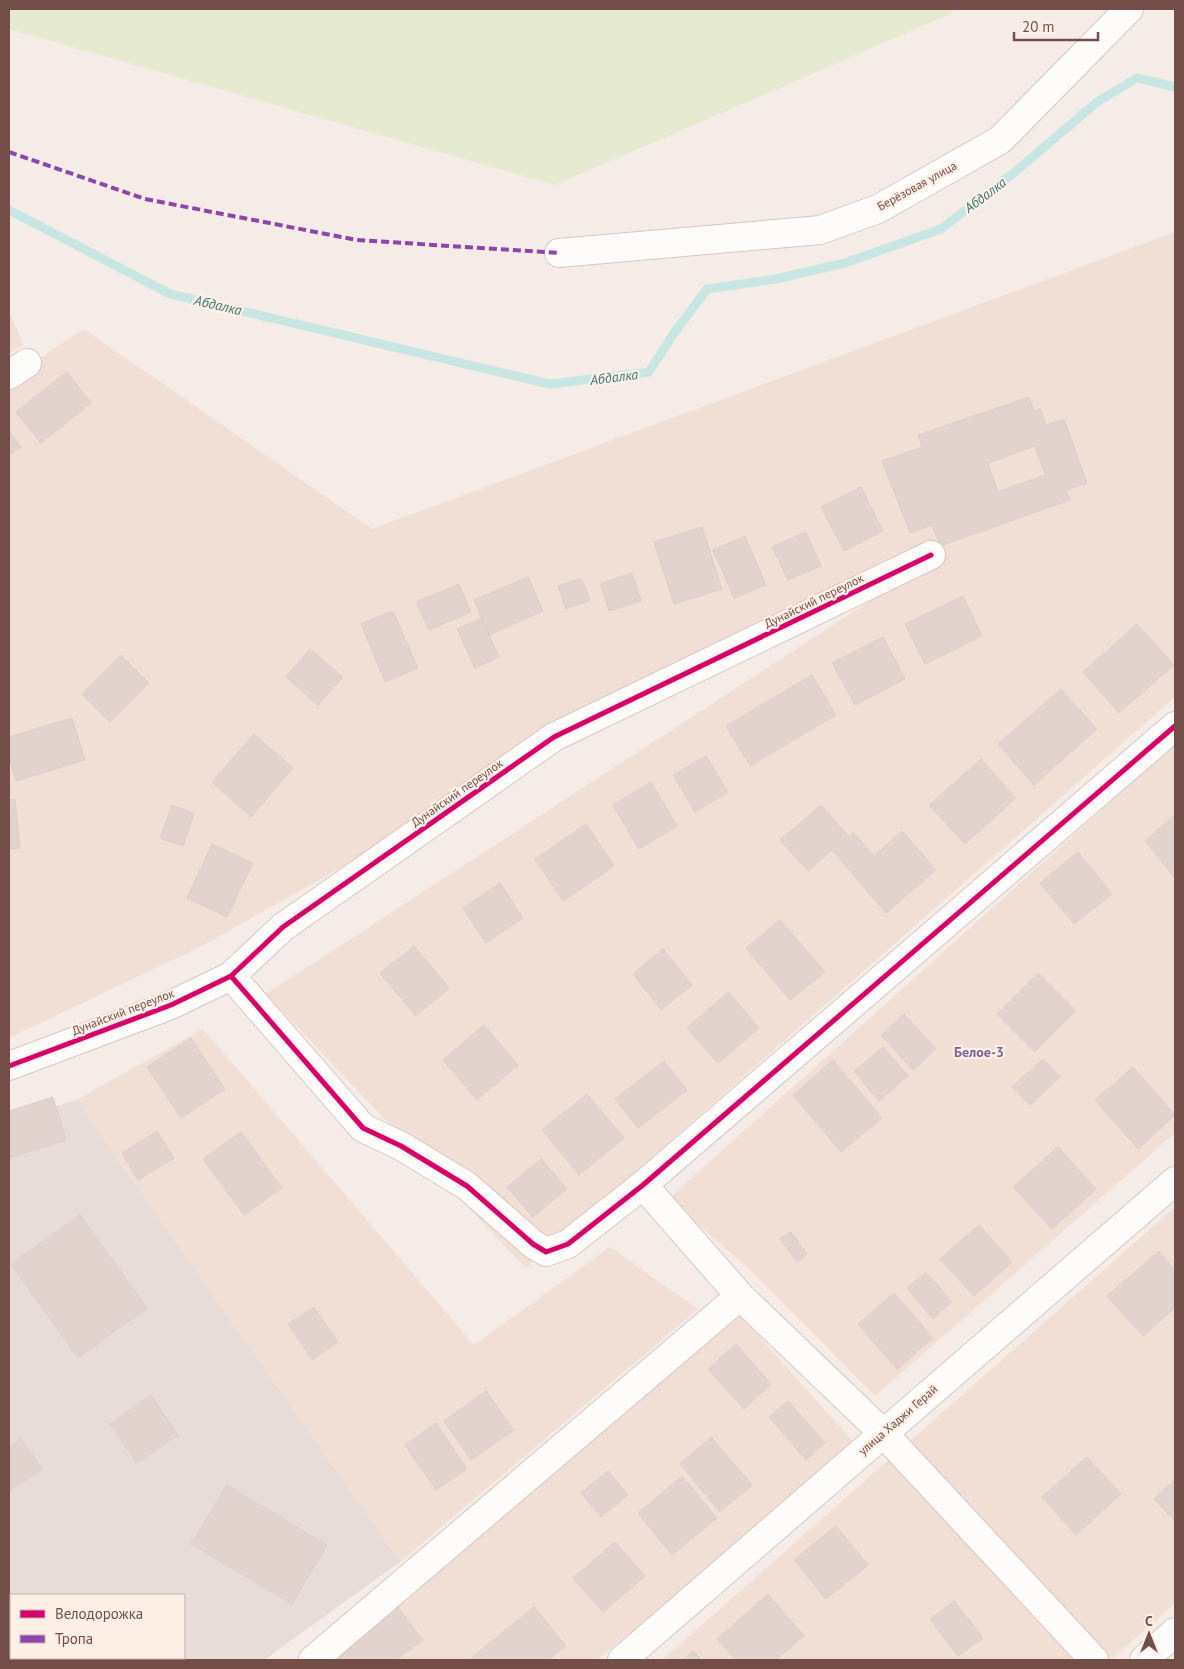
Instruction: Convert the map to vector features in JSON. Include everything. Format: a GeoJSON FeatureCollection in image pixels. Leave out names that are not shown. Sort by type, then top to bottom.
{"type":"FeatureCollection","features":[{"type":"Feature","properties":{"kind":"street","name":"Берёзовая улица"},"geometry":{"type":"LineString","coordinates":[[559,253],[820,230],[878,209],[1000,140],[1129,9]]}},
{"type":"Feature","properties":{"kind":"street","name":"Дунайский переулок"},"geometry":{"type":"LineString","coordinates":[[9,1066],[171,1006],[231,976],[283,927],[554,737],[931,555]]}},
{"type":"Feature","properties":{"kind":"street"},"geometry":{"type":"LineString","coordinates":[[231,976],[363,1128],[400,1146],[467,1186],[533,1244],[546,1252],[568,1244],[643,1185],[1175,726]]}},
{"type":"Feature","properties":{"kind":"street","name":"улица Хаджи Герай"},"geometry":{"type":"LineString","coordinates":[[622,1660],[1175,1181]]}},
{"type":"Feature","properties":{"kind":"street"},"geometry":{"type":"LineString","coordinates":[[643,1185],[740,1296],[883,1433],[1094,1660]]}},
{"type":"Feature","properties":{"kind":"street"},"geometry":{"type":"LineString","coordinates":[[313,1660],[740,1296]]}},
{"type":"Feature","properties":{"kind":"street"},"geometry":{"type":"LineString","coordinates":[[1144,1660],[1175,1632]]}},
{"type":"Feature","properties":{"kind":"shaded area"},"geometry":{"type":"Polygon","coordinates":[[[1175,232],[1175,697],[526,1268],[266,994],[876,597],[884,560],[202,946],[9,1038],[9,378],[84,329],[372,529],[1175,232]]]}},
{"type":"Feature","properties":{"kind":"shaded area"},"geometry":{"type":"Polygon","coordinates":[[[9,310],[23,345],[9,354],[9,310]]]}},
{"type":"Feature","properties":{"kind":"shaded area"},"geometry":{"type":"Polygon","coordinates":[[[1175,744],[1175,1133],[875,1396],[746,1266],[668,1199],[1175,744]]]}},
{"type":"Feature","properties":{"kind":"shaded area"},"geometry":{"type":"Polygon","coordinates":[[[203,1029],[474,1345],[610,1247],[698,1309],[400,1562],[76,1100],[203,1029]]]}},
{"type":"Feature","properties":{"kind":"shaded area"},"geometry":{"type":"Polygon","coordinates":[[[76,1100],[400,1562],[264,1660],[38,1659],[185,1659],[185,1594],[10,1594],[10,1624],[9,1623],[9,1121],[76,1100]]]}},
{"type":"Feature","properties":{"kind":"shaded area"},"geometry":{"type":"Polygon","coordinates":[[[1175,1207],[1175,1603],[1111,1660],[662,1660],[1175,1207]]]}},
{"type":"Feature","properties":{"kind":"shaded area"},"geometry":{"type":"Polygon","coordinates":[[[741,1316],[857,1446],[597,1660],[304,1660],[741,1316]]]}},
{"type":"Feature","properties":{"kind":"green space"},"geometry":{"type":"Polygon","coordinates":[[[9,9],[953,9],[950,14],[555,185],[9,29],[9,9]]]}},
{"type":"Feature","properties":{"kind":"building"},"geometry":{"type":"Polygon","coordinates":[[[67,372],[91,403],[41,443],[16,412],[67,372]]]}},
{"type":"Feature","properties":{"kind":"building"},"geometry":{"type":"Polygon","coordinates":[[[1029,397],[1034,411],[1040,409],[1046,425],[1064,419],[1087,483],[1066,490],[1070,500],[940,546],[932,525],[910,533],[882,461],[922,447],[918,435],[1029,397]],[[1035,446],[988,463],[998,492],[1045,475],[1035,446]]]}},
{"type":"Feature","properties":{"kind":"building"},"geometry":{"type":"Polygon","coordinates":[[[9,431],[21,447],[9,455],[9,431]]]}},
{"type":"Feature","properties":{"kind":"building"},"geometry":{"type":"Polygon","coordinates":[[[861,487],[883,531],[844,551],[821,507],[861,487]]]}},
{"type":"Feature","properties":{"kind":"building"},"geometry":{"type":"Polygon","coordinates":[[[702,527],[722,589],[674,604],[654,542],[702,527]]]}},
{"type":"Feature","properties":{"kind":"building"},"geometry":{"type":"Polygon","coordinates":[[[806,532],[821,566],[788,580],[772,547],[806,532]]]}},
{"type":"Feature","properties":{"kind":"building"},"geometry":{"type":"Polygon","coordinates":[[[745,536],[766,585],[734,598],[713,550],[745,536]]]}},
{"type":"Feature","properties":{"kind":"building"},"geometry":{"type":"Polygon","coordinates":[[[632,573],[641,601],[609,611],[600,584],[632,573]]]}},
{"type":"Feature","properties":{"kind":"building"},"geometry":{"type":"Polygon","coordinates":[[[528,577],[543,611],[489,635],[474,600],[528,577]]]}},
{"type":"Feature","properties":{"kind":"building"},"geometry":{"type":"Polygon","coordinates":[[[581,578],[590,600],[566,609],[558,586],[581,578]]]}},
{"type":"Feature","properties":{"kind":"building"},"geometry":{"type":"Polygon","coordinates":[[[459,584],[471,612],[429,630],[416,602],[459,584]]]}},
{"type":"Feature","properties":{"kind":"building"},"geometry":{"type":"Polygon","coordinates":[[[963,596],[982,636],[925,664],[905,624],[963,596]]]}},
{"type":"Feature","properties":{"kind":"building"},"geometry":{"type":"Polygon","coordinates":[[[393,611],[418,668],[385,682],[361,624],[393,611]]]}},
{"type":"Feature","properties":{"kind":"building"},"geometry":{"type":"Polygon","coordinates":[[[481,618],[499,657],[475,668],[457,629],[481,618]]]}},
{"type":"Feature","properties":{"kind":"building"},"geometry":{"type":"Polygon","coordinates":[[[1137,624],[1174,665],[1119,713],[1083,672],[1137,624]]]}},
{"type":"Feature","properties":{"kind":"building"},"geometry":{"type":"Polygon","coordinates":[[[883,637],[905,679],[855,705],[832,663],[883,637]]]}},
{"type":"Feature","properties":{"kind":"building"},"geometry":{"type":"Polygon","coordinates":[[[310,649],[343,677],[318,705],[286,677],[310,649]]]}},
{"type":"Feature","properties":{"kind":"building"},"geometry":{"type":"Polygon","coordinates":[[[121,655],[149,683],[110,722],[82,694],[121,655]]]}},
{"type":"Feature","properties":{"kind":"building"},"geometry":{"type":"Polygon","coordinates":[[[812,675],[836,715],[750,766],[726,726],[812,675]]]}},
{"type":"Feature","properties":{"kind":"building"},"geometry":{"type":"Polygon","coordinates":[[[1061,689],[1097,729],[1034,785],[998,744],[1061,689]]]}},
{"type":"Feature","properties":{"kind":"building"},"geometry":{"type":"Polygon","coordinates":[[[72,718],[85,760],[16,781],[9,759],[9,737],[72,718]]]}},
{"type":"Feature","properties":{"kind":"building"},"geometry":{"type":"Polygon","coordinates":[[[254,734],[293,768],[251,817],[212,782],[254,734]]]}},
{"type":"Feature","properties":{"kind":"building"},"geometry":{"type":"Polygon","coordinates":[[[706,756],[728,792],[695,812],[673,775],[706,756]]]}},
{"type":"Feature","properties":{"kind":"building"},"geometry":{"type":"Polygon","coordinates":[[[981,759],[1016,798],[965,844],[929,805],[981,759]]]}},
{"type":"Feature","properties":{"kind":"building"},"geometry":{"type":"Polygon","coordinates":[[[651,782],[677,826],[639,849],[613,805],[651,782]]]}},
{"type":"Feature","properties":{"kind":"building"},"geometry":{"type":"Polygon","coordinates":[[[15,799],[20,848],[9,849],[9,800],[15,799]]]}},
{"type":"Feature","properties":{"kind":"building"},"geometry":{"type":"Polygon","coordinates":[[[172,805],[194,813],[183,846],[160,838],[172,805]]]}},
{"type":"Feature","properties":{"kind":"building"},"geometry":{"type":"Polygon","coordinates":[[[821,805],[849,837],[853,832],[874,856],[902,831],[936,870],[886,913],[832,850],[808,871],[780,840],[821,805]]]}},
{"type":"Feature","properties":{"kind":"building"},"geometry":{"type":"Polygon","coordinates":[[[1175,815],[1175,878],[1145,841],[1175,815]]]}},
{"type":"Feature","properties":{"kind":"building"},"geometry":{"type":"Polygon","coordinates":[[[586,824],[614,866],[563,901],[535,859],[586,824]]]}},
{"type":"Feature","properties":{"kind":"building"},"geometry":{"type":"Polygon","coordinates":[[[212,844],[253,863],[227,917],[187,898],[212,844]]]}},
{"type":"Feature","properties":{"kind":"building"},"geometry":{"type":"Polygon","coordinates":[[[1078,852],[1112,894],[1074,924],[1040,883],[1078,852]]]}},
{"type":"Feature","properties":{"kind":"building"},"geometry":{"type":"Polygon","coordinates":[[[500,883],[523,918],[486,943],[463,908],[500,883]]]}},
{"type":"Feature","properties":{"kind":"building"},"geometry":{"type":"Polygon","coordinates":[[[780,920],[825,972],[790,1000],[746,948],[780,920]]]}},
{"type":"Feature","properties":{"kind":"building"},"geometry":{"type":"Polygon","coordinates":[[[414,946],[449,988],[416,1016],[380,973],[414,946]]]}},
{"type":"Feature","properties":{"kind":"building"},"geometry":{"type":"Polygon","coordinates":[[[663,949],[692,985],[661,1010],[633,974],[663,949]]]}},
{"type":"Feature","properties":{"kind":"building"},"geometry":{"type":"Polygon","coordinates":[[[1038,973],[1076,1011],[1035,1052],[997,1014],[1038,973]]]}},
{"type":"Feature","properties":{"kind":"building"},"geometry":{"type":"Polygon","coordinates":[[[728,992],[759,1028],[718,1063],[687,1028],[728,992]]]}},
{"type":"Feature","properties":{"kind":"building"},"geometry":{"type":"Polygon","coordinates":[[[904,1014],[936,1049],[913,1070],[881,1035],[904,1014]]]}},
{"type":"Feature","properties":{"kind":"building"},"geometry":{"type":"Polygon","coordinates":[[[484,1025],[518,1065],[477,1100],[443,1060],[484,1025]]]}},
{"type":"Feature","properties":{"kind":"building"},"geometry":{"type":"Polygon","coordinates":[[[191,1038],[225,1089],[181,1118],[147,1067],[191,1038]]]}},
{"type":"Feature","properties":{"kind":"building"},"geometry":{"type":"Polygon","coordinates":[[[883,1047],[908,1076],[879,1101],[854,1071],[883,1047]]]}},
{"type":"Feature","properties":{"kind":"building"},"geometry":{"type":"Polygon","coordinates":[[[1043,1059],[1060,1077],[1030,1105],[1012,1087],[1043,1059]]]}},
{"type":"Feature","properties":{"kind":"building"},"geometry":{"type":"Polygon","coordinates":[[[833,1060],[882,1118],[841,1152],[793,1095],[833,1060]]]}},
{"type":"Feature","properties":{"kind":"building"},"geometry":{"type":"Polygon","coordinates":[[[664,1061],[687,1090],[638,1128],[615,1099],[664,1061]]]}},
{"type":"Feature","properties":{"kind":"building"},"geometry":{"type":"Polygon","coordinates":[[[1133,1067],[1175,1115],[1138,1149],[1095,1100],[1133,1067]]]}},
{"type":"Feature","properties":{"kind":"building"},"geometry":{"type":"Polygon","coordinates":[[[587,1094],[624,1138],[579,1175],[542,1130],[587,1094]]]}},
{"type":"Feature","properties":{"kind":"building"},"geometry":{"type":"Polygon","coordinates":[[[53,1097],[66,1140],[9,1158],[9,1111],[53,1097]]]}},
{"type":"Feature","properties":{"kind":"building"},"geometry":{"type":"Polygon","coordinates":[[[157,1131],[174,1158],[138,1180],[122,1153],[157,1131]]]}},
{"type":"Feature","properties":{"kind":"building"},"geometry":{"type":"Polygon","coordinates":[[[241,1132],[282,1188],[244,1215],[203,1159],[241,1132]]]}},
{"type":"Feature","properties":{"kind":"building"},"geometry":{"type":"Polygon","coordinates":[[[1058,1147],[1096,1189],[1052,1229],[1013,1187],[1058,1147]]]}},
{"type":"Feature","properties":{"kind":"building"},"geometry":{"type":"Polygon","coordinates":[[[541,1159],[567,1189],[533,1217],[507,1187],[541,1159]]]}},
{"type":"Feature","properties":{"kind":"building"},"geometry":{"type":"Polygon","coordinates":[[[80,1215],[147,1308],[78,1358],[11,1264],[80,1215]]]}},
{"type":"Feature","properties":{"kind":"building"},"geometry":{"type":"Polygon","coordinates":[[[979,1225],[1012,1262],[974,1296],[940,1259],[979,1225]]]}},
{"type":"Feature","properties":{"kind":"building"},"geometry":{"type":"Polygon","coordinates":[[[791,1232],[807,1254],[797,1262],[780,1239],[791,1232]]]}},
{"type":"Feature","properties":{"kind":"building"},"geometry":{"type":"Polygon","coordinates":[[[1159,1251],[1175,1270],[1175,1308],[1143,1336],[1107,1296],[1159,1251]]]}},
{"type":"Feature","properties":{"kind":"building"},"geometry":{"type":"Polygon","coordinates":[[[926,1272],[952,1302],[933,1319],[907,1288],[926,1272]]]}},
{"type":"Feature","properties":{"kind":"building"},"geometry":{"type":"Polygon","coordinates":[[[894,1293],[933,1338],[897,1369],[858,1324],[894,1293]]]}},
{"type":"Feature","properties":{"kind":"building"},"geometry":{"type":"Polygon","coordinates":[[[314,1307],[338,1342],[312,1360],[288,1324],[314,1307]]]}},
{"type":"Feature","properties":{"kind":"building"},"geometry":{"type":"Polygon","coordinates":[[[736,1344],[771,1384],[744,1409],[708,1369],[736,1344]]]}},
{"type":"Feature","properties":{"kind":"building"},"geometry":{"type":"Polygon","coordinates":[[[486,1391],[514,1430],[471,1460],[444,1421],[486,1391]]]}},
{"type":"Feature","properties":{"kind":"building"},"geometry":{"type":"Polygon","coordinates":[[[151,1395],[178,1435],[137,1463],[110,1424],[151,1395]]]}},
{"type":"Feature","properties":{"kind":"building"},"geometry":{"type":"Polygon","coordinates":[[[788,1401],[825,1443],[806,1460],[769,1417],[788,1401]]]}},
{"type":"Feature","properties":{"kind":"building"},"geometry":{"type":"Polygon","coordinates":[[[436,1423],[467,1469],[436,1490],[405,1445],[436,1423]]]}},
{"type":"Feature","properties":{"kind":"building"},"geometry":{"type":"Polygon","coordinates":[[[711,1437],[752,1485],[720,1512],[680,1464],[711,1437]]]}},
{"type":"Feature","properties":{"kind":"building"},"geometry":{"type":"Polygon","coordinates":[[[21,1439],[42,1469],[9,1491],[9,1448],[21,1439]]]}},
{"type":"Feature","properties":{"kind":"building"},"geometry":{"type":"Polygon","coordinates":[[[1087,1457],[1121,1494],[1076,1535],[1042,1497],[1087,1457]]]}},
{"type":"Feature","properties":{"kind":"building"},"geometry":{"type":"Polygon","coordinates":[[[608,1471],[628,1495],[601,1517],[581,1493],[608,1471]]]}},
{"type":"Feature","properties":{"kind":"building"},"geometry":{"type":"Polygon","coordinates":[[[682,1476],[717,1518],[672,1555],[638,1513],[682,1476]]]}},
{"type":"Feature","properties":{"kind":"building"},"geometry":{"type":"Polygon","coordinates":[[[1175,1479],[1175,1521],[1154,1499],[1175,1479]]]}},
{"type":"Feature","properties":{"kind":"building"},"geometry":{"type":"Polygon","coordinates":[[[227,1485],[327,1545],[292,1604],[191,1544],[227,1485]]]}},
{"type":"Feature","properties":{"kind":"building"},"geometry":{"type":"Polygon","coordinates":[[[836,1526],[868,1565],[826,1599],[794,1560],[836,1526]]]}},
{"type":"Feature","properties":{"kind":"building"},"geometry":{"type":"Polygon","coordinates":[[[615,1542],[645,1576],[603,1612],[573,1578],[615,1542]]]}},
{"type":"Feature","properties":{"kind":"building"},"geometry":{"type":"Polygon","coordinates":[[[768,1594],[804,1636],[776,1660],[736,1660],[717,1639],[768,1594]]]}},
{"type":"Feature","properties":{"kind":"building"},"geometry":{"type":"Polygon","coordinates":[[[954,1601],[983,1638],[958,1656],[930,1619],[954,1601]]]}},
{"type":"Feature","properties":{"kind":"building"},"geometry":{"type":"Polygon","coordinates":[[[397,1606],[423,1640],[396,1660],[328,1660],[397,1606]]]}},
{"type":"Feature","properties":{"kind":"building"},"geometry":{"type":"Polygon","coordinates":[[[534,1607],[566,1646],[548,1660],[469,1660],[534,1607]]]}},
{"type":"Feature","properties":{"kind":"building"},"geometry":{"type":"Polygon","coordinates":[[[693,1651],[702,1660],[683,1660],[693,1651]]]}},
{"type":"Feature","properties":{"kind":"building"},"geometry":{"type":"Polygon","coordinates":[[[130,1659],[131,1660],[97,1660],[130,1659]]]}},
{"type":"Feature","properties":{"kind":"waterway","name":"Абдалка"},"geometry":{"type":"LineString","coordinates":[[9,210],[170,294],[550,384],[649,372],[674,333],[707,289],[776,279],[845,263],[941,229],[1016,171],[1097,102],[1137,78],[1175,87]]}},
{"type":"Feature","properties":{"kind":"marked path"},"geometry":{"type":"LineString","coordinates":[[9,152],[145,199],[357,240],[559,253]]}},
{"type":"Feature","properties":{"kind":"cycle path"},"geometry":{"type":"LineString","coordinates":[[9,1066],[171,1005],[231,976],[283,927],[554,737],[931,555]]}},
{"type":"Feature","properties":{"kind":"cycle path"},"geometry":{"type":"LineString","coordinates":[[231,976],[363,1128],[401,1146],[467,1186],[533,1244],[546,1252],[568,1244],[643,1185],[1175,726]]}},
{"type":"Feature","properties":{"kind":"district","name":"Белое-3"},"geometry":{"type":"Point","coordinates":[979,1052]}}]}
